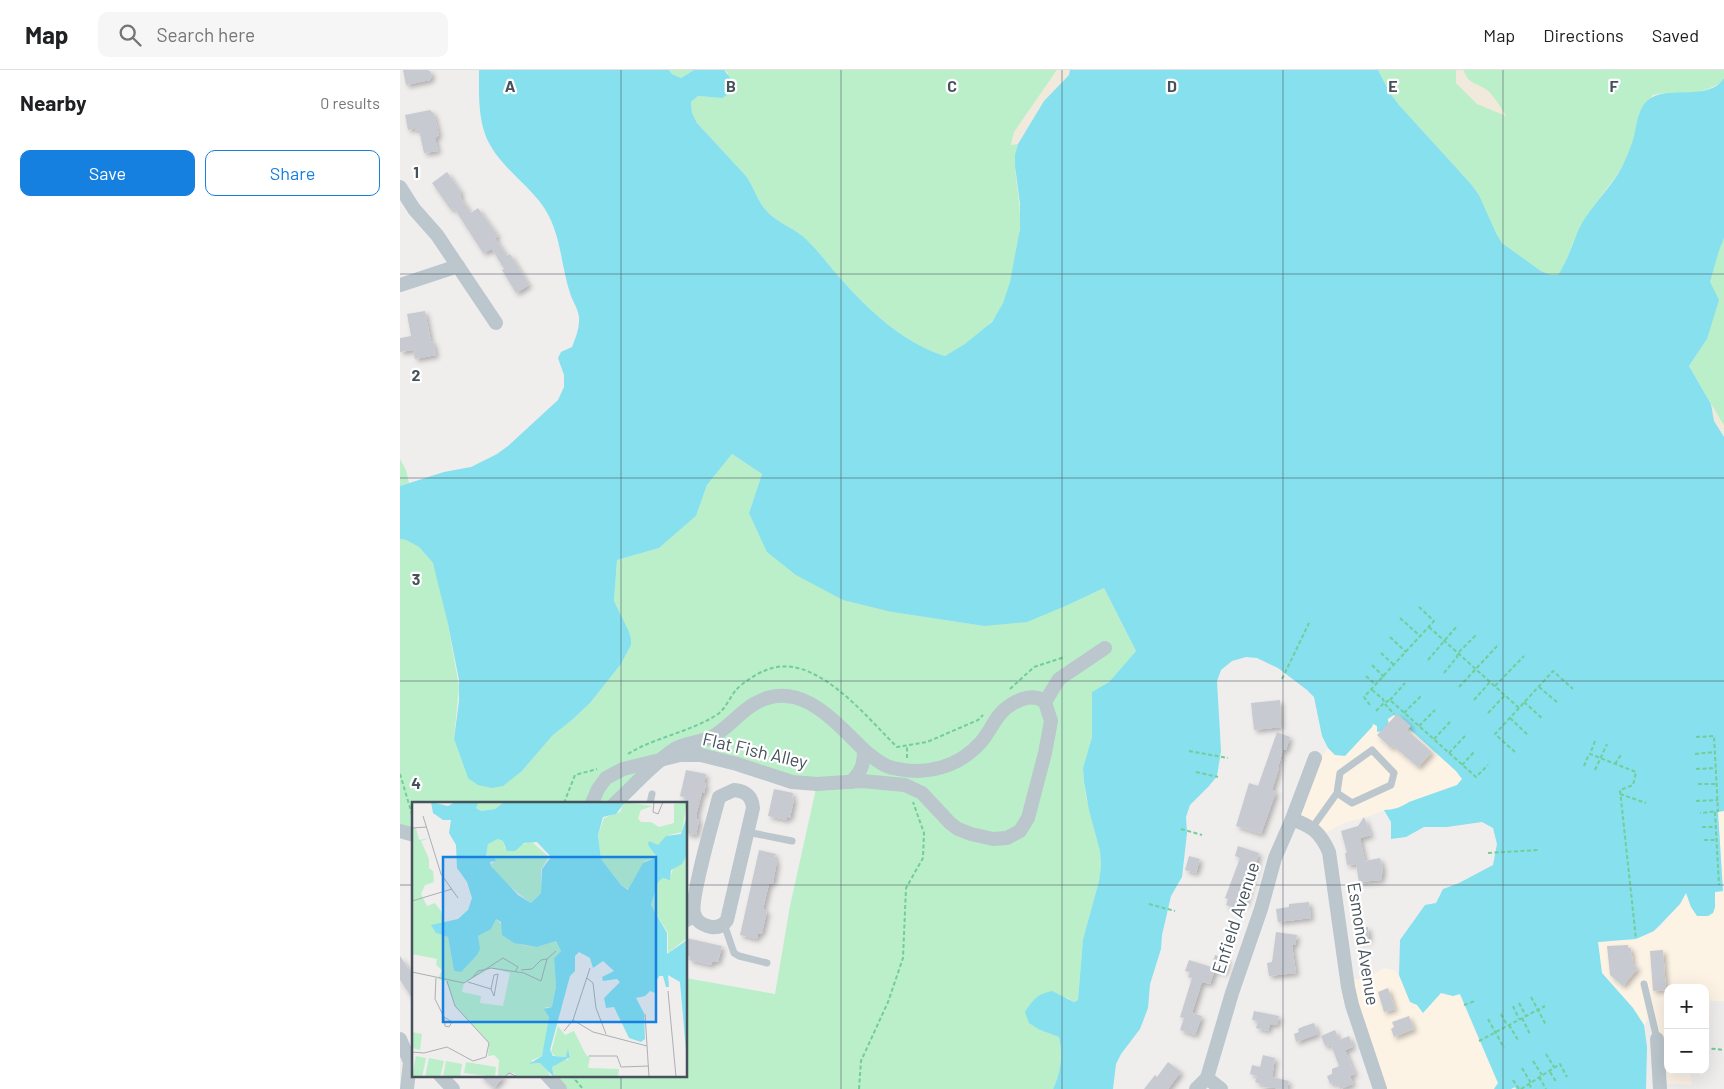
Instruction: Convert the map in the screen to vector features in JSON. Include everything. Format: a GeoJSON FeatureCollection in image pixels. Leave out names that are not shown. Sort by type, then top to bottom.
{"type":"FeatureCollection","features":[{"type":"Feature","properties":{"kind":"street"},"geometry":{"type":"LineString","coordinates":[[400,187],[414,209],[436,235],[458,266],[496,323]]}},
{"type":"Feature","properties":{"kind":"street"},"geometry":{"type":"LineString","coordinates":[[400,285],[458,266]]}},
{"type":"Feature","properties":{"kind":"street"},"geometry":{"type":"LineString","coordinates":[[616,802],[676,748],[711,737],[753,704],[775,696],[798,698],[817,707],[864,750],[884,765],[908,771],[926,771],[952,764],[963,758],[981,742],[1007,708],[1023,699],[1035,697],[1045,702],[1059,679],[1105,648]]}},
{"type":"Feature","properties":{"kind":"street","name":"Flat Fish Alley"},"geometry":{"type":"LineString","coordinates":[[592,802],[598,789],[606,778],[623,769],[680,755],[701,755],[792,782],[817,784],[884,782],[911,787],[922,793],[958,829],[993,839],[1007,838],[1020,830],[1028,818],[1045,753],[1051,721],[1045,702]]}},
{"type":"Feature","properties":{"kind":"street"},"geometry":{"type":"LineString","coordinates":[[851,782],[860,773],[864,763],[864,750]]}},
{"type":"Feature","properties":{"kind":"street","name":"Enfield Avenue"},"geometry":{"type":"LineString","coordinates":[[1196,1089],[1207,1078],[1275,858],[1315,758]]}},
{"type":"Feature","properties":{"kind":"street"},"geometry":{"type":"LineString","coordinates":[[741,791],[752,800],[753,808],[748,832],[727,920],[717,928],[691,921],[693,911],[691,887],[719,797],[725,792],[741,791]]}},
{"type":"Feature","properties":{"kind":"street","name":"Esmond Avenue"},"geometry":{"type":"LineString","coordinates":[[1292,819],[1312,828],[1323,839],[1329,852],[1348,986],[1380,1089]]}},
{"type":"Feature","properties":{"kind":"street"},"geometry":{"type":"LineString","coordinates":[[400,1039],[412,1062],[407,1089]]}},
{"type":"Feature","properties":{"kind":"street"},"geometry":{"type":"LineString","coordinates":[[1657,1039],[1660,1089]]}},
{"type":"Feature","properties":{"kind":"street"},"geometry":{"type":"LineString","coordinates":[[441,1076],[453,1089]]}},
{"type":"Feature","properties":{"kind":"street"},"geometry":{"type":"LineString","coordinates":[[547,1076],[560,1089]]}},
{"type":"Feature","properties":{"kind":"street"},"geometry":{"type":"LineString","coordinates":[[1207,1078],[1220,1089]]}},
{"type":"Feature","properties":{"kind":"lane"},"geometry":{"type":"LineString","coordinates":[[1312,828],[1337,793],[1340,773],[1372,750],[1394,773],[1391,784],[1352,803],[1337,793]]}},
{"type":"Feature","properties":{"kind":"lane"},"geometry":{"type":"LineString","coordinates":[[650,802],[652,794]]}},
{"type":"Feature","properties":{"kind":"lane"},"geometry":{"type":"LineString","coordinates":[[748,832],[792,841]]}},
{"type":"Feature","properties":{"kind":"lane"},"geometry":{"type":"LineString","coordinates":[[724,924],[734,953],[767,963]]}},
{"type":"Feature","properties":{"kind":"lane"},"geometry":{"type":"LineString","coordinates":[[1644,984],[1657,1039]]}},
{"type":"Feature","properties":{"kind":"path"},"geometry":{"type":"LineString","coordinates":[[1370,705],[1364,697],[1434,621],[1418,606]]}},
{"type":"Feature","properties":{"kind":"path"},"geometry":{"type":"LineString","coordinates":[[1400,618],[1420,636]]}},
{"type":"Feature","properties":{"kind":"path"},"geometry":{"type":"LineString","coordinates":[[1282,679],[1309,623]]}},
{"type":"Feature","properties":{"kind":"path"},"geometry":{"type":"LineString","coordinates":[[1428,660],[1457,626]]}},
{"type":"Feature","properties":{"kind":"path"},"geometry":{"type":"LineString","coordinates":[[1429,627],[1519,708]]}},
{"type":"Feature","properties":{"kind":"path"},"geometry":{"type":"LineString","coordinates":[[1444,673],[1458,653],[1477,634]]}},
{"type":"Feature","properties":{"kind":"path"},"geometry":{"type":"LineString","coordinates":[[1390,637],[1406,652]]}},
{"type":"Feature","properties":{"kind":"path"},"geometry":{"type":"LineString","coordinates":[[1459,687],[1499,644]]}},
{"type":"Feature","properties":{"kind":"path"},"geometry":{"type":"LineString","coordinates":[[1381,653],[1394,665]]}},
{"type":"Feature","properties":{"kind":"path"},"geometry":{"type":"LineString","coordinates":[[1495,686],[1524,656]]}},
{"type":"Feature","properties":{"kind":"path"},"geometry":{"type":"LineString","coordinates":[[1372,665],[1384,677]]}},
{"type":"Feature","properties":{"kind":"path"},"geometry":{"type":"LineString","coordinates":[[1515,752],[1495,734],[1553,670],[1573,688]]}},
{"type":"Feature","properties":{"kind":"path"},"geometry":{"type":"LineString","coordinates":[[1366,676],[1376,685]]}},
{"type":"Feature","properties":{"kind":"path"},"geometry":{"type":"LineString","coordinates":[[1474,700],[1490,682]]}},
{"type":"Feature","properties":{"kind":"path"},"geometry":{"type":"LineString","coordinates":[[1376,711],[1384,702],[1390,700],[1405,683]]}},
{"type":"Feature","properties":{"kind":"path"},"geometry":{"type":"LineString","coordinates":[[1538,687],[1558,703]]}},
{"type":"Feature","properties":{"kind":"path"},"geometry":{"type":"LineString","coordinates":[[1372,690],[1383,699],[1394,714]]}},
{"type":"Feature","properties":{"kind":"path"},"geometry":{"type":"LineString","coordinates":[[1488,713],[1504,695]]}},
{"type":"Feature","properties":{"kind":"path"},"geometry":{"type":"LineString","coordinates":[[1404,713],[1421,696]]}},
{"type":"Feature","properties":{"kind":"path"},"geometry":{"type":"LineString","coordinates":[[1390,700],[1476,777],[1488,765]]}},
{"type":"Feature","properties":{"kind":"path"},"geometry":{"type":"LineString","coordinates":[[1524,702],[1543,719]]}},
{"type":"Feature","properties":{"kind":"path"},"geometry":{"type":"LineString","coordinates":[[1419,726],[1435,710]]}},
{"type":"Feature","properties":{"kind":"path"},"geometry":{"type":"LineString","coordinates":[[1510,718],[1529,736]]}},
{"type":"Feature","properties":{"kind":"path"},"geometry":{"type":"LineString","coordinates":[[1434,739],[1450,722]]}},
{"type":"Feature","properties":{"kind":"path"},"geometry":{"type":"LineString","coordinates":[[1449,753],[1465,736]]}},
{"type":"Feature","properties":{"kind":"path"},"geometry":{"type":"LineString","coordinates":[[1696,737],[1714,736],[1718,800],[1718,811],[1700,813]]}},
{"type":"Feature","properties":{"kind":"path"},"geometry":{"type":"LineString","coordinates":[[1584,766],[1595,741]]}},
{"type":"Feature","properties":{"kind":"path"},"geometry":{"type":"LineString","coordinates":[[1594,770],[1608,744]]}},
{"type":"Feature","properties":{"kind":"path"},"geometry":{"type":"LineString","coordinates":[[907,746],[908,771]]}},
{"type":"Feature","properties":{"kind":"path"},"geometry":{"type":"LineString","coordinates":[[1189,751],[1228,758]]}},
{"type":"Feature","properties":{"kind":"path"},"geometry":{"type":"LineString","coordinates":[[1462,765],[1474,752]]}},
{"type":"Feature","properties":{"kind":"path"},"geometry":{"type":"LineString","coordinates":[[1695,754],[1715,752]]}},
{"type":"Feature","properties":{"kind":"path"},"geometry":{"type":"LineString","coordinates":[[1615,764],[1622,753]]}},
{"type":"Feature","properties":{"kind":"path"},"geometry":{"type":"LineString","coordinates":[[1590,754],[1636,772],[1633,786],[1620,790],[1636,939]]}},
{"type":"Feature","properties":{"kind":"path"},"geometry":{"type":"LineString","coordinates":[[1696,769],[1716,768]]}},
{"type":"Feature","properties":{"kind":"path"},"geometry":{"type":"LineString","coordinates":[[1196,772],[1218,777]]}},
{"type":"Feature","properties":{"kind":"path"},"geometry":{"type":"LineString","coordinates":[[400,774],[412,814]]}},
{"type":"Feature","properties":{"kind":"path"},"geometry":{"type":"LineString","coordinates":[[1698,784],[1717,784]]}},
{"type":"Feature","properties":{"kind":"path"},"geometry":{"type":"LineString","coordinates":[[859,1089],[861,1061],[888,1002],[903,958],[906,888],[923,858],[924,833],[913,801],[911,787]]}},
{"type":"Feature","properties":{"kind":"path"},"geometry":{"type":"LineString","coordinates":[[1620,794],[1646,804]]}},
{"type":"Feature","properties":{"kind":"path"},"geometry":{"type":"LineString","coordinates":[[1696,801],[1718,800]]}},
{"type":"Feature","properties":{"kind":"path"},"geometry":{"type":"LineString","coordinates":[[1714,812],[1719,885]]}},
{"type":"Feature","properties":{"kind":"path"},"geometry":{"type":"LineString","coordinates":[[1702,827],[1716,827]]}},
{"type":"Feature","properties":{"kind":"path"},"geometry":{"type":"LineString","coordinates":[[1180,829],[1202,835]]}},
{"type":"Feature","properties":{"kind":"path"},"geometry":{"type":"LineString","coordinates":[[1704,840],[1716,840]]}},
{"type":"Feature","properties":{"kind":"path"},"geometry":{"type":"LineString","coordinates":[[1488,853],[1538,850]]}},
{"type":"Feature","properties":{"kind":"path"},"geometry":{"type":"LineString","coordinates":[[1149,904],[1175,911]]}},
{"type":"Feature","properties":{"kind":"path"},"geometry":{"type":"LineString","coordinates":[[1531,997],[1546,1025]]}},
{"type":"Feature","properties":{"kind":"path"},"geometry":{"type":"LineString","coordinates":[[1464,1005],[1475,1000]]}},
{"type":"Feature","properties":{"kind":"path"},"geometry":{"type":"LineString","coordinates":[[1519,1003],[1526,1016]]}},
{"type":"Feature","properties":{"kind":"path"},"geometry":{"type":"LineString","coordinates":[[1512,1006],[1530,1034]]}},
{"type":"Feature","properties":{"kind":"path"},"geometry":{"type":"LineString","coordinates":[[1479,1040],[1544,1006]]}},
{"type":"Feature","properties":{"kind":"path"},"geometry":{"type":"LineString","coordinates":[[1501,1014],[1518,1040]]}},
{"type":"Feature","properties":{"kind":"path"},"geometry":{"type":"LineString","coordinates":[[1488,1020],[1504,1048]]}},
{"type":"Feature","properties":{"kind":"path"},"geometry":{"type":"LineString","coordinates":[[1709,1048],[1724,1050]]}},
{"type":"Feature","properties":{"kind":"path"},"geometry":{"type":"LineString","coordinates":[[1546,1054],[1555,1068]]}},
{"type":"Feature","properties":{"kind":"path"},"geometry":{"type":"LineString","coordinates":[[1533,1061],[1542,1075]]}},
{"type":"Feature","properties":{"kind":"path"},"geometry":{"type":"LineString","coordinates":[[1513,1080],[1520,1089],[1560,1064],[1567,1077]]}},
{"type":"Feature","properties":{"kind":"path"},"geometry":{"type":"LineString","coordinates":[[1522,1068],[1532,1089]]}},
{"type":"Feature","properties":{"kind":"path"},"geometry":{"type":"LineString","coordinates":[[1549,1071],[1557,1082]]}},
{"type":"Feature","properties":{"kind":"path"},"geometry":{"type":"LineString","coordinates":[[572,1076],[583,1089]]}},
{"type":"Feature","properties":{"kind":"path"},"geometry":{"type":"LineString","coordinates":[[1539,1077],[1546,1089]]}},
{"type":"Feature","properties":{"kind":"shaded area"},"geometry":{"type":"Polygon","coordinates":[[[1394,714],[1456,771],[1462,779],[1457,785],[1409,802],[1403,806],[1346,822],[1322,835],[1299,820],[1312,772],[1328,748],[1335,755],[1373,723],[1377,726],[1394,714]]]}},
{"type":"Feature","properties":{"kind":"shaded area"},"geometry":{"type":"Polygon","coordinates":[[[1718,811],[1724,811],[1724,1001],[1710,1001],[1709,1051],[1709,984],[1664,984],[1664,1074],[1691,1074],[1692,1085],[1659,1083],[1652,1025],[1648,1019],[1644,1025],[1633,1008],[1602,973],[1598,942],[1636,939],[1660,927],[1680,904],[1686,893],[1691,907],[1715,907],[1715,892],[1723,891],[1718,811]]]}},
{"type":"Feature","properties":{"kind":"shaded area"},"geometry":{"type":"Polygon","coordinates":[[[1384,968],[1394,970],[1399,975],[1410,1002],[1441,993],[1453,996],[1459,994],[1498,1083],[1494,1089],[1381,1089],[1348,981],[1368,977],[1384,968]]]}},
{"type":"Feature","properties":{"kind":"green space"},"geometry":{"type":"Polygon","coordinates":[[[669,70],[694,70],[681,78],[672,74],[669,70]]]}},
{"type":"Feature","properties":{"kind":"green space"},"geometry":{"type":"Polygon","coordinates":[[[724,70],[1057,70],[1015,132],[1011,144],[1018,144],[1015,162],[1020,208],[1019,242],[1009,287],[998,313],[991,322],[970,341],[945,356],[930,351],[902,335],[875,314],[803,237],[765,209],[746,176],[697,123],[692,113],[691,102],[698,96],[722,98],[728,73],[724,70]]]}},
{"type":"Feature","properties":{"kind":"green space"},"geometry":{"type":"Polygon","coordinates":[[[1378,70],[1456,70],[1456,83],[1505,115],[1491,95],[1470,81],[1463,70],[1724,70],[1724,78],[1721,83],[1697,92],[1653,95],[1639,113],[1635,137],[1625,162],[1589,212],[1574,240],[1564,267],[1558,275],[1551,275],[1541,271],[1502,243],[1479,195],[1399,105],[1390,93],[1378,70]]]}},
{"type":"Feature","properties":{"kind":"green space"},"geometry":{"type":"Polygon","coordinates":[[[1724,238],[1724,426],[1689,366],[1707,339],[1710,282],[1724,238]]]}},
{"type":"Feature","properties":{"kind":"green space"},"geometry":{"type":"Polygon","coordinates":[[[732,454],[762,474],[749,513],[892,612],[984,626],[1070,604],[1104,588],[1136,651],[1109,682],[1092,693],[1092,737],[1083,768],[1086,796],[1100,851],[1101,866],[1099,881],[1083,939],[1078,1000],[1074,1002],[1066,997],[1040,1030],[1059,1037],[1060,1063],[1053,1089],[560,1089],[548,1076],[688,1076],[688,978],[775,994],[790,906],[817,784],[737,764],[668,757],[616,802],[412,802],[412,834],[400,831],[400,539],[419,547],[433,563],[437,574],[459,687],[454,739],[468,778],[522,771],[553,735],[590,703],[621,664],[631,645],[614,601],[617,560],[659,548],[696,516],[707,485],[732,454]]]}},
{"type":"Feature","properties":{"kind":"green space"},"geometry":{"type":"Polygon","coordinates":[[[400,459],[406,470],[409,483],[400,486],[400,459]]]}},
{"type":"Feature","properties":{"kind":"sand"},"geometry":{"type":"Polygon","coordinates":[[[1057,70],[1070,70],[1069,75],[1044,101],[1018,144],[1011,145],[1014,132],[1057,70]]]}},
{"type":"Feature","properties":{"kind":"sand"},"geometry":{"type":"Polygon","coordinates":[[[1456,70],[1463,70],[1470,81],[1487,90],[1506,116],[1477,104],[1456,83],[1456,70]]]}},
{"type":"Feature","properties":{"kind":"sand"},"geometry":{"type":"Polygon","coordinates":[[[1711,404],[1724,426],[1724,437],[1714,421],[1711,404]]]}},
{"type":"Feature","properties":{"kind":"water"},"geometry":{"type":"Polygon","coordinates":[[[479,70],[669,70],[672,74],[681,78],[694,70],[724,70],[734,83],[731,92],[722,98],[698,96],[691,102],[692,113],[697,123],[746,176],[765,209],[808,241],[875,314],[902,335],[930,351],[945,356],[965,344],[992,322],[1003,303],[1010,282],[1020,229],[1020,204],[1015,166],[1018,144],[1044,101],[1069,75],[1070,70],[1378,70],[1390,93],[1399,105],[1479,195],[1502,243],[1541,271],[1551,275],[1558,275],[1582,223],[1614,180],[1626,159],[1643,105],[1655,96],[1665,93],[1708,90],[1724,78],[1724,238],[1710,282],[1719,300],[1707,339],[1689,366],[1711,404],[1714,421],[1724,437],[1724,811],[1718,812],[1723,891],[1715,892],[1715,907],[1713,913],[1708,916],[1697,916],[1691,907],[1686,893],[1680,904],[1654,931],[1636,939],[1598,942],[1602,973],[1633,1008],[1644,1025],[1647,1047],[1646,1089],[1516,1089],[1515,1087],[1511,1089],[1494,1089],[1498,1083],[1460,994],[1453,996],[1441,993],[1423,1013],[1417,1005],[1410,1002],[1399,975],[1400,940],[1425,905],[1436,903],[1443,889],[1459,883],[1493,865],[1497,844],[1493,828],[1482,822],[1447,827],[1424,827],[1406,837],[1391,839],[1391,822],[1384,810],[1397,808],[1457,785],[1462,779],[1456,771],[1394,715],[1388,719],[1389,730],[1377,732],[1377,726],[1373,724],[1345,756],[1335,755],[1328,748],[1322,736],[1314,697],[1278,668],[1257,658],[1246,657],[1232,661],[1221,670],[1217,681],[1221,751],[1217,776],[1190,805],[1186,817],[1187,833],[1182,877],[1171,896],[1162,935],[1161,949],[1150,984],[1148,1008],[1140,1029],[1121,1054],[1116,1064],[1113,1089],[1053,1089],[1060,1063],[1059,1037],[1040,1030],[1029,1023],[1025,1012],[1036,998],[1052,991],[1074,1002],[1078,1000],[1083,939],[1099,881],[1101,866],[1100,851],[1089,810],[1083,768],[1092,737],[1092,692],[1109,682],[1136,651],[1104,588],[1027,622],[984,626],[892,612],[843,600],[796,575],[767,552],[749,513],[762,474],[732,454],[707,485],[696,516],[659,548],[617,560],[614,601],[629,632],[631,645],[621,664],[590,703],[553,735],[522,771],[503,786],[492,788],[478,785],[468,778],[454,739],[459,701],[459,680],[448,624],[433,563],[419,547],[400,539],[400,486],[444,472],[471,467],[497,454],[508,446],[558,400],[564,387],[564,375],[558,358],[561,352],[572,347],[579,324],[578,311],[567,284],[553,224],[540,202],[495,153],[485,134],[480,110],[479,70]]]}},
{"type":"Feature","properties":{"kind":"building"},"geometry":{"type":"Polygon","coordinates":[[[403,70],[428,70],[432,76],[430,80],[406,85],[403,70]]]}},
{"type":"Feature","properties":{"kind":"building"},"geometry":{"type":"Polygon","coordinates":[[[430,110],[434,114],[439,135],[435,138],[438,151],[424,153],[419,130],[416,131],[415,128],[408,130],[405,115],[430,110]]]}},
{"type":"Feature","properties":{"kind":"building"},"geometry":{"type":"Polygon","coordinates":[[[447,172],[461,192],[460,197],[471,213],[478,208],[498,236],[495,238],[507,256],[510,254],[529,285],[516,293],[492,249],[483,253],[454,208],[451,210],[432,183],[447,172]]]}},
{"type":"Feature","properties":{"kind":"building"},"geometry":{"type":"Polygon","coordinates":[[[425,311],[431,342],[433,341],[436,355],[415,359],[413,350],[400,352],[400,338],[411,336],[407,314],[425,311]]]}},
{"type":"Feature","properties":{"kind":"building"},"geometry":{"type":"Polygon","coordinates":[[[1280,700],[1281,727],[1254,730],[1251,703],[1280,700]]]}},
{"type":"Feature","properties":{"kind":"building"},"geometry":{"type":"Polygon","coordinates":[[[1397,714],[1411,726],[1407,730],[1432,752],[1418,767],[1393,746],[1391,748],[1377,735],[1397,714]]]}},
{"type":"Feature","properties":{"kind":"building"},"geometry":{"type":"Polygon","coordinates":[[[1277,732],[1290,737],[1286,750],[1283,750],[1272,790],[1276,792],[1261,834],[1236,826],[1249,783],[1258,786],[1277,732]]]}},
{"type":"Feature","properties":{"kind":"building"},"geometry":{"type":"Polygon","coordinates":[[[686,770],[706,774],[704,793],[702,793],[697,812],[697,819],[699,820],[696,835],[688,833],[688,802],[686,802],[686,798],[680,796],[686,770]]]}},
{"type":"Feature","properties":{"kind":"building"},"geometry":{"type":"Polygon","coordinates":[[[774,789],[793,793],[792,798],[794,799],[790,818],[787,817],[787,820],[768,816],[774,789]]]}},
{"type":"Feature","properties":{"kind":"building"},"geometry":{"type":"Polygon","coordinates":[[[1364,817],[1371,835],[1360,838],[1365,861],[1380,858],[1383,869],[1381,880],[1359,882],[1356,864],[1347,865],[1345,853],[1347,853],[1341,831],[1358,826],[1364,817]]]}},
{"type":"Feature","properties":{"kind":"building"},"geometry":{"type":"Polygon","coordinates":[[[1238,846],[1259,853],[1245,904],[1238,902],[1236,908],[1226,905],[1228,899],[1225,898],[1240,858],[1235,856],[1238,846]]]}},
{"type":"Feature","properties":{"kind":"building"},"geometry":{"type":"Polygon","coordinates":[[[759,850],[776,854],[774,859],[777,861],[773,883],[769,884],[763,909],[767,911],[762,933],[758,934],[757,939],[740,935],[759,850]]]}},
{"type":"Feature","properties":{"kind":"building"},"geometry":{"type":"Polygon","coordinates":[[[1189,856],[1200,859],[1196,873],[1185,870],[1189,856]]]}},
{"type":"Feature","properties":{"kind":"building"},"geometry":{"type":"Polygon","coordinates":[[[1309,902],[1311,918],[1278,922],[1276,909],[1289,907],[1289,904],[1309,902]]]}},
{"type":"Feature","properties":{"kind":"building"},"geometry":{"type":"Polygon","coordinates":[[[1368,927],[1369,940],[1358,942],[1356,928],[1368,927]]]}},
{"type":"Feature","properties":{"kind":"building"},"geometry":{"type":"Polygon","coordinates":[[[1276,932],[1297,935],[1295,945],[1292,945],[1296,973],[1269,976],[1267,963],[1272,962],[1276,932]]]}},
{"type":"Feature","properties":{"kind":"building"},"geometry":{"type":"Polygon","coordinates":[[[688,938],[722,946],[718,962],[713,961],[711,965],[689,960],[690,957],[688,956],[688,938]]]}},
{"type":"Feature","properties":{"kind":"building"},"geometry":{"type":"Polygon","coordinates":[[[1628,945],[1628,948],[1631,948],[1633,964],[1638,968],[1623,986],[1610,975],[1607,946],[1628,945]]]}},
{"type":"Feature","properties":{"kind":"building"},"geometry":{"type":"Polygon","coordinates":[[[1663,950],[1666,984],[1664,984],[1664,990],[1653,991],[1650,951],[1663,950]]]}},
{"type":"Feature","properties":{"kind":"building"},"geometry":{"type":"Polygon","coordinates":[[[1215,955],[1228,959],[1224,973],[1215,970],[1210,984],[1202,982],[1192,1013],[1202,1016],[1195,1035],[1180,1030],[1184,1018],[1180,1017],[1192,978],[1188,977],[1190,972],[1185,971],[1189,960],[1211,967],[1215,955]]]}},
{"type":"Feature","properties":{"kind":"building"},"geometry":{"type":"Polygon","coordinates":[[[400,956],[412,974],[412,998],[400,980],[400,956]]]}},
{"type":"Feature","properties":{"kind":"building"},"geometry":{"type":"Polygon","coordinates":[[[1388,988],[1395,1009],[1384,1012],[1378,992],[1388,988]]]}},
{"type":"Feature","properties":{"kind":"building"},"geometry":{"type":"Polygon","coordinates":[[[1254,1011],[1279,1016],[1277,1025],[1270,1024],[1268,1031],[1256,1028],[1258,1021],[1252,1020],[1254,1011]]]}},
{"type":"Feature","properties":{"kind":"building"},"geometry":{"type":"Polygon","coordinates":[[[1409,1016],[1414,1029],[1394,1037],[1391,1029],[1394,1027],[1392,1022],[1409,1016]]]}},
{"type":"Feature","properties":{"kind":"building"},"geometry":{"type":"Polygon","coordinates":[[[1314,1023],[1318,1034],[1296,1042],[1294,1034],[1299,1032],[1298,1029],[1314,1023]]]}},
{"type":"Feature","properties":{"kind":"building"},"geometry":{"type":"Polygon","coordinates":[[[1335,1030],[1339,1040],[1349,1036],[1353,1047],[1345,1050],[1355,1074],[1350,1076],[1353,1084],[1340,1089],[1335,1082],[1330,1084],[1327,1076],[1332,1074],[1332,1069],[1339,1066],[1331,1045],[1325,1046],[1321,1036],[1335,1030]]]}},
{"type":"Feature","properties":{"kind":"building"},"geometry":{"type":"Polygon","coordinates":[[[1263,1055],[1275,1058],[1272,1077],[1289,1081],[1287,1089],[1263,1087],[1264,1085],[1255,1082],[1257,1076],[1250,1074],[1252,1065],[1260,1067],[1263,1055]]]}},
{"type":"Feature","properties":{"kind":"building"},"geometry":{"type":"Polygon","coordinates":[[[1168,1062],[1181,1072],[1168,1089],[1144,1089],[1155,1075],[1157,1077],[1168,1062]]]}},
{"type":"Feature","properties":{"kind":"building"},"geometry":{"type":"Polygon","coordinates":[[[480,1076],[504,1076],[494,1088],[480,1076]]]}}]}
